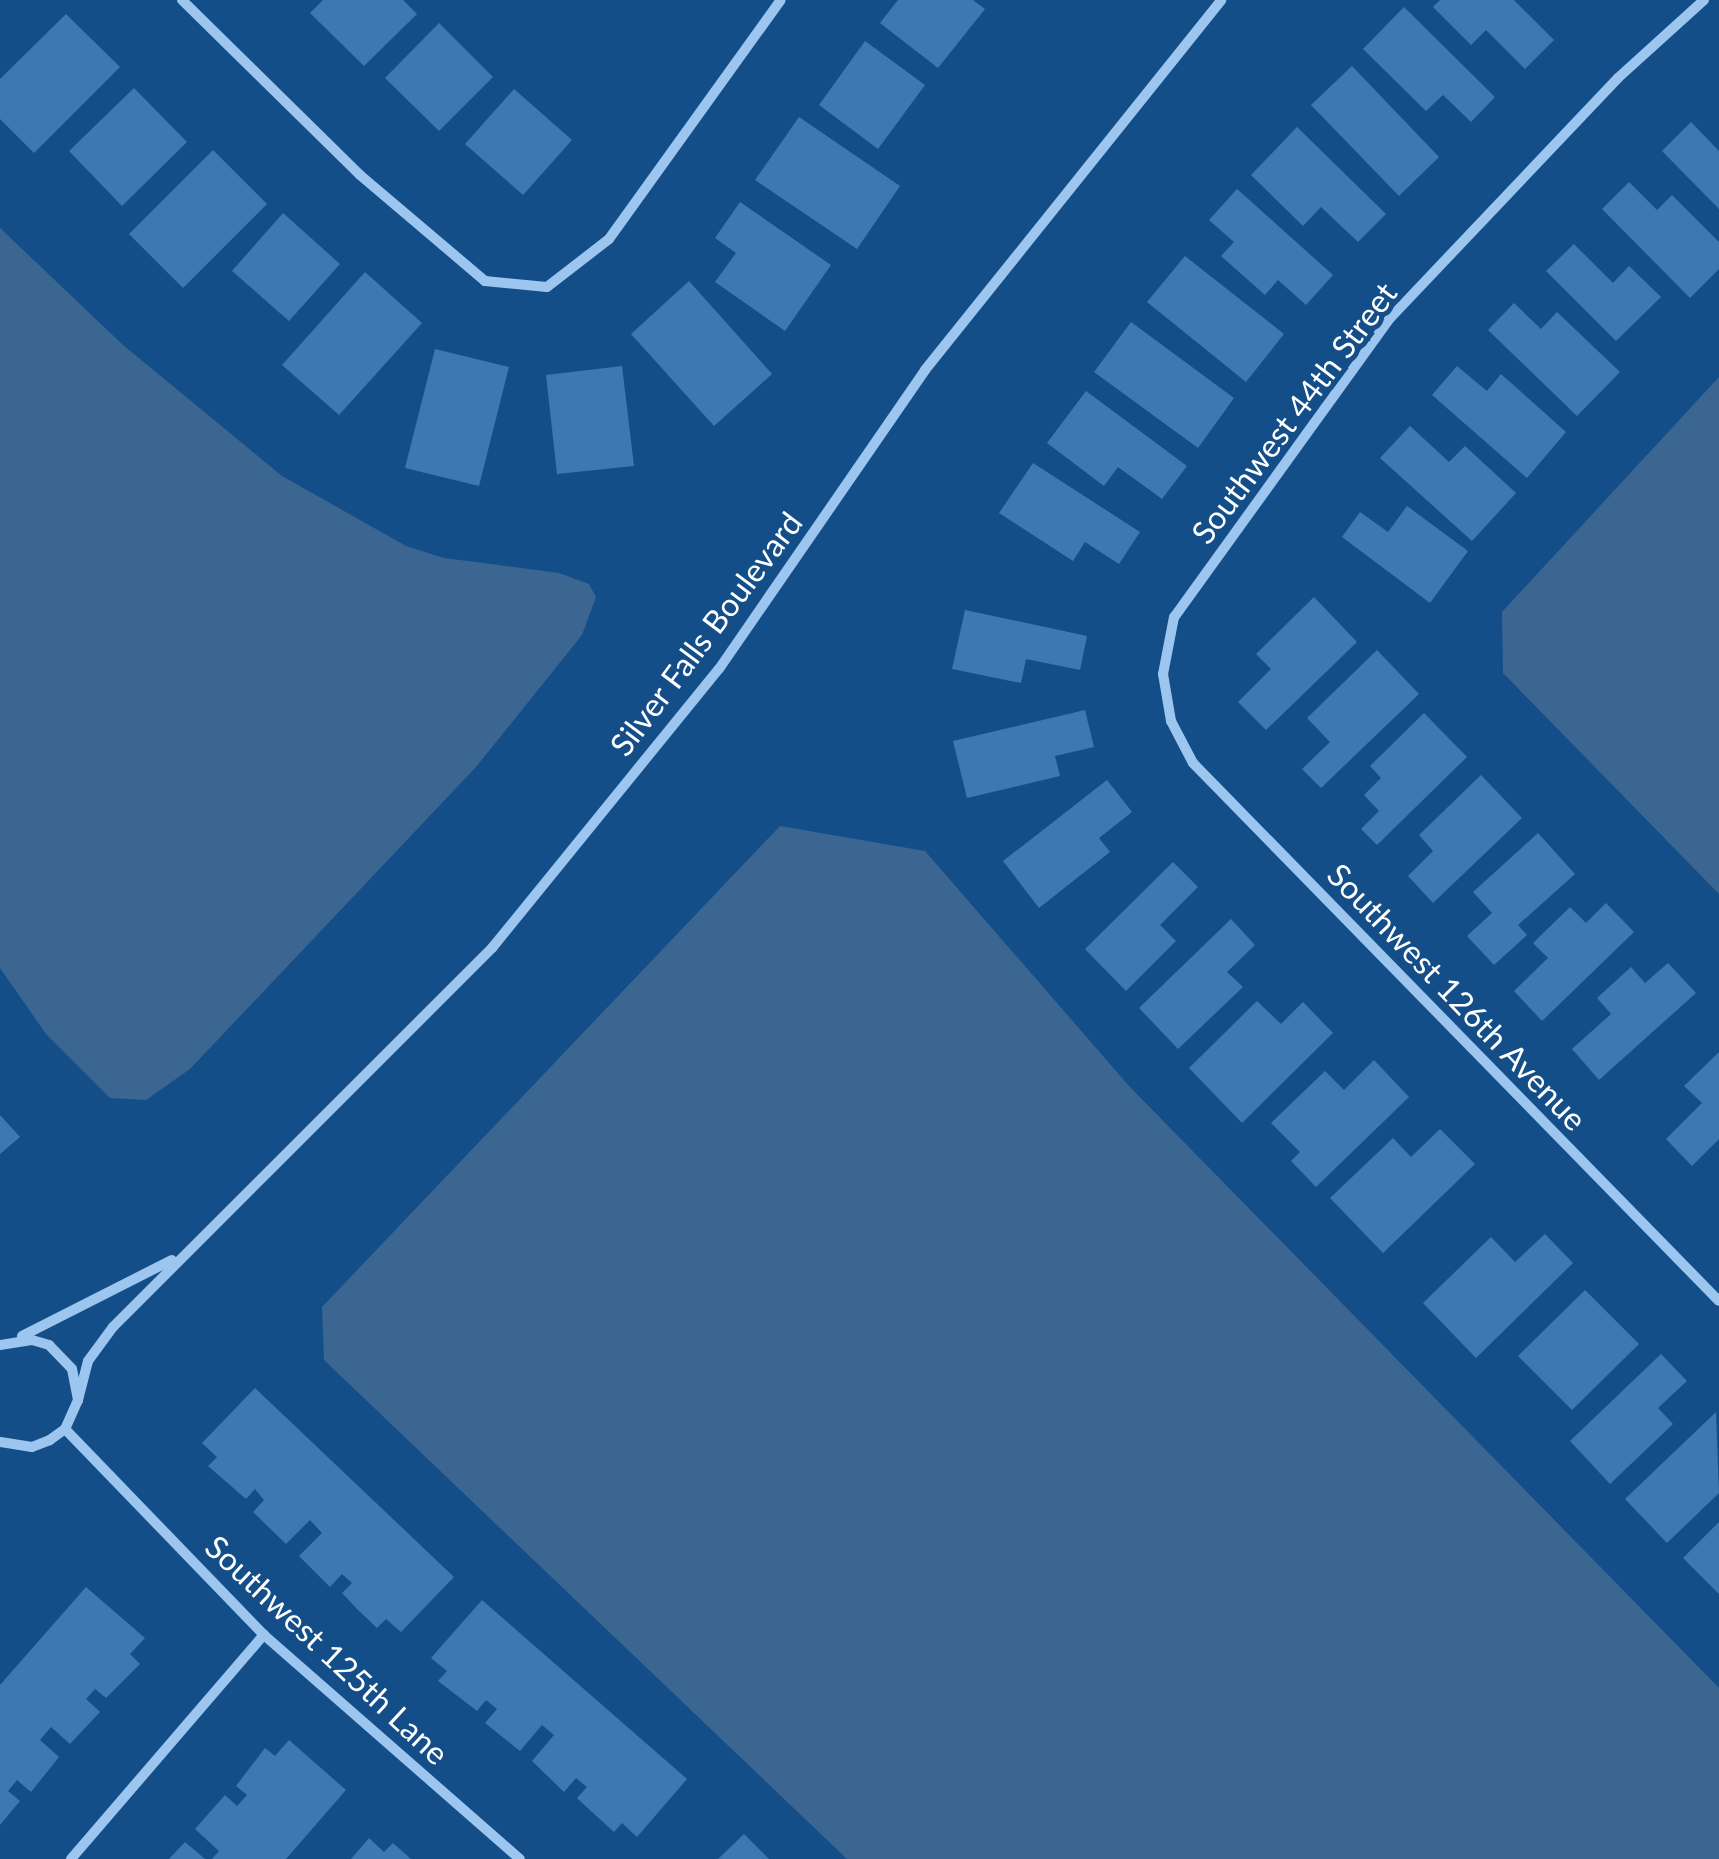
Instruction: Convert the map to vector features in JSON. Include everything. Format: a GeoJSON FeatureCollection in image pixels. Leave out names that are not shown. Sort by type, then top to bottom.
{"type":"FeatureCollection","features":[{"type":"Feature","properties":{"kind":"street"},"geometry":{"type":"LineString","coordinates":[[182,0],[360,175],[485,280],[547,287],[608,239],[781,0]]}},
{"type":"Feature","properties":{"kind":"street","name":"Silver Falls Boulevard"},"geometry":{"type":"LineString","coordinates":[[65,1429],[78,1400],[88,1361],[181,1255],[492,948],[719,668],[924,370],[1221,0]]}},
{"type":"Feature","properties":{"kind":"street","name":"Southwest 44th Street"},"geometry":{"type":"LineString","coordinates":[[1170,720],[1163,674],[1174,617],[1390,318],[1618,78],[1704,0]]}},
{"type":"Feature","properties":{"kind":"street","name":"Southwest 126th Avenue"},"geometry":{"type":"LineString","coordinates":[[1170,720],[1193,763],[1719,1301]]}},
{"type":"Feature","properties":{"kind":"street","name":"Silver Falls Boulevard"},"geometry":{"type":"LineString","coordinates":[[0,1345],[94,1306],[181,1255]]}},
{"type":"Feature","properties":{"kind":"street"},"geometry":{"type":"LineString","coordinates":[[14,1340],[49,1345],[63,1356],[78,1400]]}},
{"type":"Feature","properties":{"kind":"street"},"geometry":{"type":"LineString","coordinates":[[0,1455],[14,1447],[50,1440],[65,1429]]}},
{"type":"Feature","properties":{"kind":"street","name":"Southwest 125th Lane"},"geometry":{"type":"LineString","coordinates":[[65,1429],[264,1635],[520,1859]]}},
{"type":"Feature","properties":{"kind":"street"},"geometry":{"type":"LineString","coordinates":[[0,1442],[14,1447]]}},
{"type":"Feature","properties":{"kind":"street"},"geometry":{"type":"LineString","coordinates":[[71,1859],[264,1635]]}},
{"type":"Feature","properties":{"kind":"water"},"geometry":{"type":"Polygon","coordinates":[[[0,228],[123,345],[282,476],[406,546],[444,558],[559,573],[589,584],[596,597],[582,635],[476,767],[190,1069],[146,1100],[110,1098],[46,1034],[0,968],[0,228]]]}},
{"type":"Feature","properties":{"kind":"water"},"geometry":{"type":"Polygon","coordinates":[[[1719,377],[1719,894],[1503,673],[1502,612],[1719,377]]]}},
{"type":"Feature","properties":{"kind":"water"},"geometry":{"type":"Polygon","coordinates":[[[780,826],[925,851],[1129,1086],[1719,1688],[1719,1859],[847,1859],[324,1360],[322,1307],[780,826]]]}},
{"type":"Feature","properties":{"kind":"building"},"geometry":{"type":"Polygon","coordinates":[[[323,0],[403,0],[417,14],[364,66],[310,13],[323,0]]]}},
{"type":"Feature","properties":{"kind":"building"},"geometry":{"type":"Polygon","coordinates":[[[898,0],[973,0],[985,9],[938,68],[880,23],[898,0]]]}},
{"type":"Feature","properties":{"kind":"building"},"geometry":{"type":"Polygon","coordinates":[[[1440,0],[1514,0],[1554,40],[1525,69],[1486,30],[1471,45],[1433,7],[1440,0]]]}},
{"type":"Feature","properties":{"kind":"building"},"geometry":{"type":"Polygon","coordinates":[[[1404,7],[1495,97],[1471,122],[1443,95],[1426,111],[1363,49],[1404,7]]]}},
{"type":"Feature","properties":{"kind":"building"},"geometry":{"type":"Polygon","coordinates":[[[66,14],[120,67],[34,153],[0,119],[0,79],[66,14]]]}},
{"type":"Feature","properties":{"kind":"building"},"geometry":{"type":"Polygon","coordinates":[[[439,23],[493,77],[439,131],[385,78],[439,23]]]}},
{"type":"Feature","properties":{"kind":"building"},"geometry":{"type":"Polygon","coordinates":[[[865,41],[925,85],[878,149],[819,105],[865,41]]]}},
{"type":"Feature","properties":{"kind":"building"},"geometry":{"type":"Polygon","coordinates":[[[1352,66],[1439,157],[1399,196],[1311,105],[1352,66]]]}},
{"type":"Feature","properties":{"kind":"building"},"geometry":{"type":"Polygon","coordinates":[[[134,88],[187,142],[122,206],[69,151],[134,88]]]}},
{"type":"Feature","properties":{"kind":"building"},"geometry":{"type":"Polygon","coordinates":[[[514,89],[572,140],[523,195],[465,144],[514,89]]]}},
{"type":"Feature","properties":{"kind":"building"},"geometry":{"type":"Polygon","coordinates":[[[799,117],[900,186],[857,249],[755,180],[799,117]]]}},
{"type":"Feature","properties":{"kind":"building"},"geometry":{"type":"Polygon","coordinates":[[[1691,122],[1719,151],[1719,209],[1662,151],[1691,122]]]}},
{"type":"Feature","properties":{"kind":"building"},"geometry":{"type":"Polygon","coordinates":[[[1297,127],[1386,214],[1358,242],[1321,207],[1303,226],[1251,175],[1297,127]]]}},
{"type":"Feature","properties":{"kind":"building"},"geometry":{"type":"Polygon","coordinates":[[[213,150],[267,204],[183,288],[129,234],[213,150]]]}},
{"type":"Feature","properties":{"kind":"building"},"geometry":{"type":"Polygon","coordinates":[[[1629,182],[1657,210],[1672,195],[1719,242],[1719,269],[1690,298],[1602,209],[1629,182]]]}},
{"type":"Feature","properties":{"kind":"building"},"geometry":{"type":"Polygon","coordinates":[[[1237,189],[1333,275],[1306,305],[1278,280],[1265,295],[1221,256],[1234,242],[1209,220],[1237,189]]]}},
{"type":"Feature","properties":{"kind":"building"},"geometry":{"type":"Polygon","coordinates":[[[740,202],[831,265],[785,331],[715,282],[736,253],[715,238],[740,202]]]}},
{"type":"Feature","properties":{"kind":"building"},"geometry":{"type":"Polygon","coordinates":[[[283,213],[340,264],[289,321],[232,271],[283,213]]]}},
{"type":"Feature","properties":{"kind":"building"},"geometry":{"type":"Polygon","coordinates":[[[1574,244],[1613,283],[1629,266],[1661,297],[1616,341],[1546,271],[1574,244]]]}},
{"type":"Feature","properties":{"kind":"building"},"geometry":{"type":"Polygon","coordinates":[[[1185,256],[1284,334],[1246,382],[1147,302],[1185,256]]]}},
{"type":"Feature","properties":{"kind":"building"},"geometry":{"type":"Polygon","coordinates":[[[365,272],[422,323],[339,415],[282,365],[365,272]]]}},
{"type":"Feature","properties":{"kind":"building"},"geometry":{"type":"Polygon","coordinates":[[[689,281],[772,374],[714,426],[631,334],[689,281]]]}},
{"type":"Feature","properties":{"kind":"building"},"geometry":{"type":"Polygon","coordinates":[[[1514,303],[1541,329],[1557,312],[1620,372],[1577,416],[1488,330],[1514,303]]]}},
{"type":"Feature","properties":{"kind":"building"},"geometry":{"type":"Polygon","coordinates":[[[1131,322],[1234,398],[1198,448],[1094,372],[1131,322]]]}},
{"type":"Feature","properties":{"kind":"building"},"geometry":{"type":"Polygon","coordinates":[[[435,349],[509,367],[479,486],[405,468],[435,349]]]}},
{"type":"Feature","properties":{"kind":"building"},"geometry":{"type":"Polygon","coordinates":[[[622,366],[634,466],[557,474],[546,375],[622,366]]]}},
{"type":"Feature","properties":{"kind":"building"},"geometry":{"type":"Polygon","coordinates":[[[1457,366],[1487,391],[1501,374],[1566,432],[1527,478],[1432,395],[1457,366]]]}},
{"type":"Feature","properties":{"kind":"building"},"geometry":{"type":"Polygon","coordinates":[[[1086,391],[1187,466],[1162,499],[1118,467],[1104,486],[1047,443],[1086,391]]]}},
{"type":"Feature","properties":{"kind":"building"},"geometry":{"type":"Polygon","coordinates":[[[1410,426],[1449,462],[1465,446],[1516,493],[1472,541],[1380,458],[1410,426]]]}},
{"type":"Feature","properties":{"kind":"building"},"geometry":{"type":"Polygon","coordinates":[[[1033,463],[1140,532],[1119,564],[1085,542],[1073,561],[999,513],[1033,463]]]}},
{"type":"Feature","properties":{"kind":"building"},"geometry":{"type":"Polygon","coordinates":[[[1407,506],[1468,551],[1430,603],[1342,537],[1360,512],[1388,532],[1407,506]]]}},
{"type":"Feature","properties":{"kind":"building"},"geometry":{"type":"Polygon","coordinates":[[[1314,597],[1357,642],[1266,730],[1238,702],[1271,669],[1256,654],[1314,597]]]}},
{"type":"Feature","properties":{"kind":"building"},"geometry":{"type":"Polygon","coordinates":[[[965,610],[1087,636],[1080,670],[1026,659],[1021,683],[952,669],[965,610]]]}},
{"type":"Feature","properties":{"kind":"building"},"geometry":{"type":"Polygon","coordinates":[[[1377,650],[1419,694],[1321,788],[1302,769],[1330,742],[1307,718],[1377,650]]]}},
{"type":"Feature","properties":{"kind":"building"},"geometry":{"type":"Polygon","coordinates":[[[1085,710],[1094,747],[1055,756],[1060,776],[967,798],[953,741],[1085,710]]]}},
{"type":"Feature","properties":{"kind":"building"},"geometry":{"type":"Polygon","coordinates":[[[1424,713],[1467,757],[1377,845],[1361,829],[1379,811],[1364,795],[1381,778],[1370,766],[1424,713]]]}},
{"type":"Feature","properties":{"kind":"building"},"geometry":{"type":"Polygon","coordinates":[[[1481,775],[1522,818],[1433,903],[1408,876],[1433,851],[1419,835],[1481,775]]]}},
{"type":"Feature","properties":{"kind":"building"},"geometry":{"type":"Polygon","coordinates":[[[1107,780],[1132,812],[1099,838],[1110,852],[1039,908],[1003,861],[1107,780]]]}},
{"type":"Feature","properties":{"kind":"building"},"geometry":{"type":"Polygon","coordinates":[[[1538,833],[1575,874],[1518,925],[1527,935],[1494,965],[1467,936],[1492,913],[1473,892],[1538,833]]]}},
{"type":"Feature","properties":{"kind":"building"},"geometry":{"type":"Polygon","coordinates":[[[1173,862],[1198,887],[1160,925],[1176,941],[1126,991],[1085,949],[1173,862]]]}},
{"type":"Feature","properties":{"kind":"building"},"geometry":{"type":"Polygon","coordinates":[[[1606,903],[1634,932],[1542,1021],[1514,991],[1548,958],[1533,943],[1570,907],[1586,923],[1606,903]]]}},
{"type":"Feature","properties":{"kind":"building"},"geometry":{"type":"Polygon","coordinates":[[[1231,919],[1255,945],[1227,972],[1243,987],[1178,1049],[1139,1008],[1231,919]]]}},
{"type":"Feature","properties":{"kind":"building"},"geometry":{"type":"Polygon","coordinates":[[[1668,963],[1696,993],[1599,1080],[1572,1049],[1611,1014],[1597,998],[1631,967],[1645,983],[1668,963]]]}},
{"type":"Feature","properties":{"kind":"building"},"geometry":{"type":"Polygon","coordinates":[[[1257,1001],[1281,1024],[1303,1002],[1333,1033],[1242,1123],[1189,1068],[1257,1001]]]}},
{"type":"Feature","properties":{"kind":"building"},"geometry":{"type":"Polygon","coordinates":[[[1719,1052],[1719,1139],[1692,1166],[1666,1139],[1702,1103],[1684,1086],[1719,1052]]]}},
{"type":"Feature","properties":{"kind":"building"},"geometry":{"type":"Polygon","coordinates":[[[1374,1060],[1409,1097],[1316,1187],[1291,1161],[1300,1152],[1271,1123],[1325,1071],[1344,1090],[1374,1060]]]}},
{"type":"Feature","properties":{"kind":"building"},"geometry":{"type":"Polygon","coordinates":[[[0,1115],[20,1137],[0,1154],[0,1115]]]}},
{"type":"Feature","properties":{"kind":"building"},"geometry":{"type":"Polygon","coordinates":[[[1440,1129],[1475,1164],[1383,1253],[1330,1198],[1393,1138],[1411,1157],[1440,1129]]]}},
{"type":"Feature","properties":{"kind":"building"},"geometry":{"type":"Polygon","coordinates":[[[1545,1234],[1573,1263],[1476,1358],[1423,1303],[1491,1237],[1515,1262],[1545,1234]]]}},
{"type":"Feature","properties":{"kind":"building"},"geometry":{"type":"Polygon","coordinates":[[[1585,1290],[1639,1344],[1572,1410],[1518,1356],[1585,1290]]]}},
{"type":"Feature","properties":{"kind":"building"},"geometry":{"type":"Polygon","coordinates":[[[1661,1354],[1687,1381],[1658,1408],[1673,1424],[1610,1484],[1570,1441],[1661,1354]]]}},
{"type":"Feature","properties":{"kind":"building"},"geometry":{"type":"Polygon","coordinates":[[[255,1388],[454,1577],[401,1632],[386,1619],[377,1628],[357,1609],[342,1593],[352,1583],[342,1574],[330,1587],[299,1556],[322,1533],[310,1520],[286,1544],[253,1512],[264,1500],[255,1489],[246,1499],[208,1466],[217,1457],[202,1443],[255,1388]]]}},
{"type":"Feature","properties":{"kind":"building"},"geometry":{"type":"Polygon","coordinates":[[[1716,1412],[1719,1493],[1667,1543],[1625,1499],[1716,1412]]]}},
{"type":"Feature","properties":{"kind":"building"},"geometry":{"type":"Polygon","coordinates":[[[1719,1522],[1719,1594],[1683,1558],[1719,1522]]]}},
{"type":"Feature","properties":{"kind":"building"},"geometry":{"type":"Polygon","coordinates":[[[86,1587],[145,1638],[130,1654],[140,1664],[106,1698],[95,1689],[86,1699],[100,1712],[70,1744],[51,1727],[40,1740],[59,1757],[31,1792],[17,1780],[8,1791],[20,1801],[0,1825],[0,1685],[86,1587]]]}},
{"type":"Feature","properties":{"kind":"building"},"geometry":{"type":"Polygon","coordinates":[[[482,1600],[687,1779],[637,1837],[622,1823],[614,1832],[577,1798],[587,1787],[576,1778],[564,1792],[532,1761],[554,1735],[542,1725],[520,1751],[485,1723],[497,1709],[486,1700],[477,1711],[438,1681],[447,1671],[431,1658],[482,1600]]]}},
{"type":"Feature","properties":{"kind":"building"},"geometry":{"type":"Polygon","coordinates":[[[289,1740],[346,1790],[286,1859],[212,1859],[219,1851],[195,1829],[225,1795],[237,1806],[247,1795],[236,1786],[265,1748],[275,1756],[289,1740]]]}},
{"type":"Feature","properties":{"kind":"building"},"geometry":{"type":"Polygon","coordinates":[[[744,1834],[769,1859],[718,1859],[744,1834]]]}},
{"type":"Feature","properties":{"kind":"building"},"geometry":{"type":"Polygon","coordinates":[[[369,1838],[384,1852],[393,1843],[411,1859],[351,1859],[369,1838]]]}},
{"type":"Feature","properties":{"kind":"building"},"geometry":{"type":"Polygon","coordinates":[[[185,1842],[205,1859],[169,1859],[185,1842]]]}}]}
